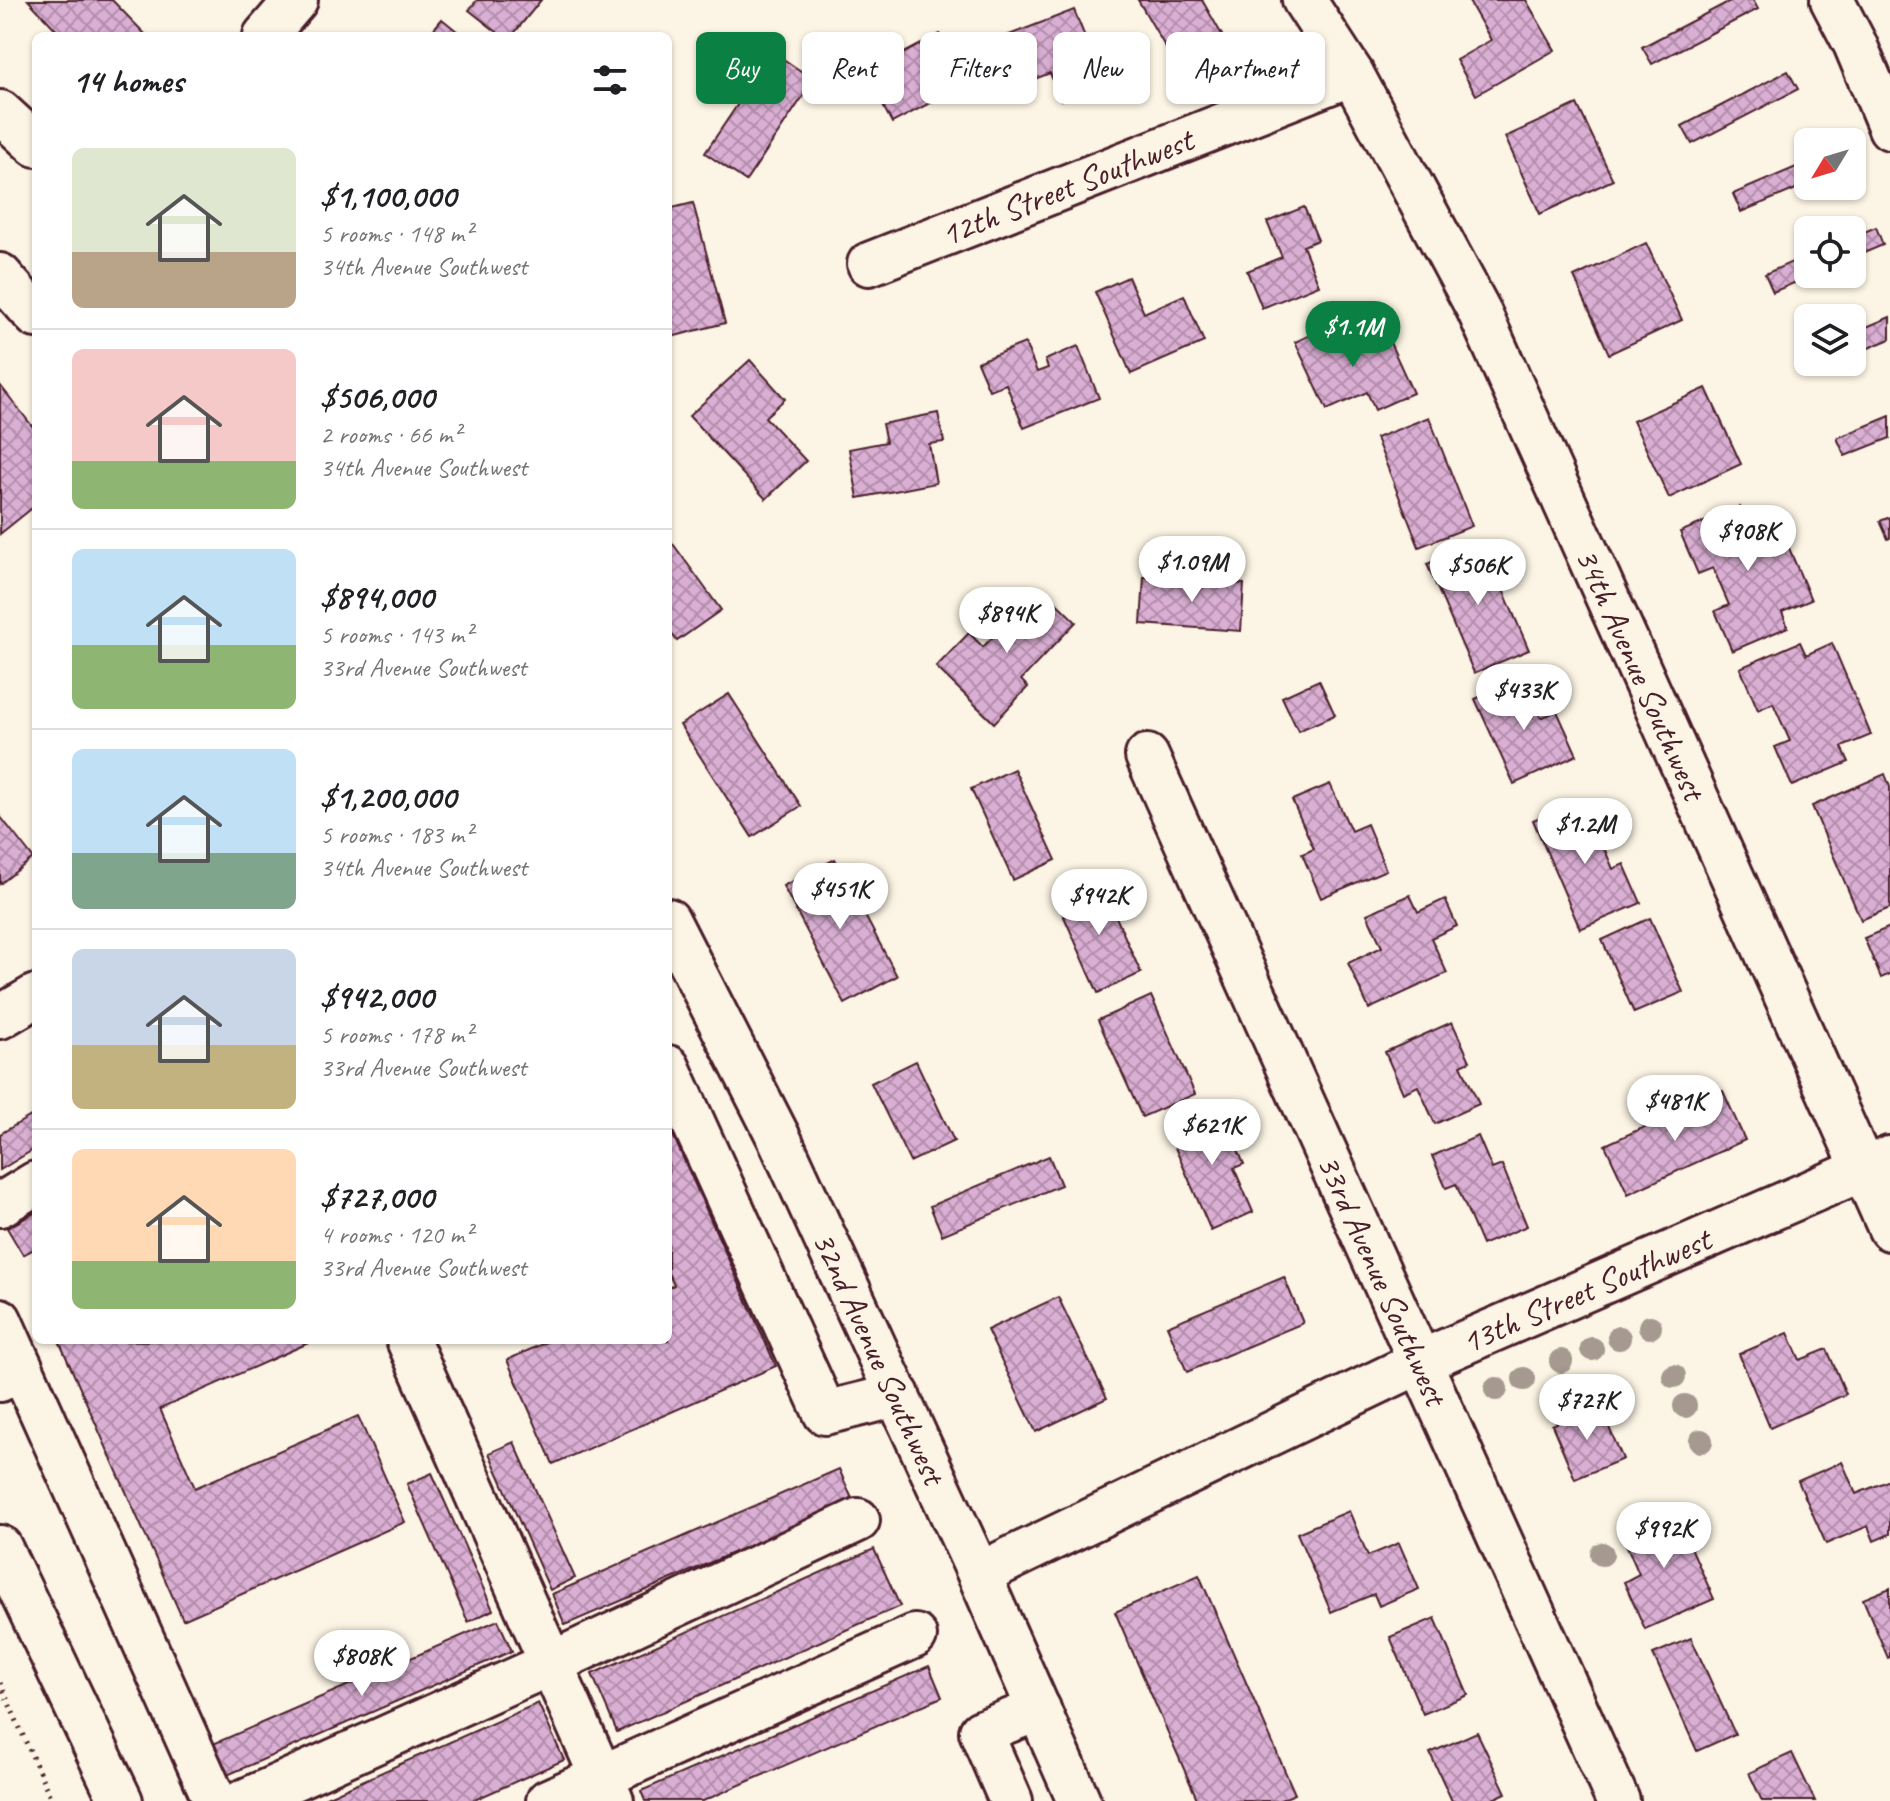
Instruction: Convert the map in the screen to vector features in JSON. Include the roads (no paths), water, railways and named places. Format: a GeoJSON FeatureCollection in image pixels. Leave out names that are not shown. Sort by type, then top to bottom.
{"type":"FeatureCollection","features":[{"type":"Feature","properties":{"kind":"street"},"geometry":{"type":"LineString","coordinates":[[268,32],[296,0]]}},
{"type":"Feature","properties":{"kind":"street","name":"34th Avenue Southwest"},"geometry":{"type":"LineString","coordinates":[[1304,0],[1352,74],[1478,309],[1877,1163],[1890,1229]]}},
{"type":"Feature","properties":{"kind":"street"},"geometry":{"type":"LineString","coordinates":[[1832,0],[1855,44],[1890,128]]}},
{"type":"Feature","properties":{"kind":"street","name":"12th Street Southwest"},"geometry":{"type":"LineString","coordinates":[[869,264],[1352,74]]}},
{"type":"Feature","properties":{"kind":"street"},"geometry":{"type":"LineString","coordinates":[[0,112],[32,141]]}},
{"type":"Feature","properties":{"kind":"street"},"geometry":{"type":"LineString","coordinates":[[0,275],[32,311]]}},
{"type":"Feature","properties":{"kind":"street","name":"33rd Avenue Southwest"},"geometry":{"type":"LineString","coordinates":[[1147,756],[1618,1801]]}},
{"type":"Feature","properties":{"kind":"street","name":"32nd Avenue Southwest"},"geometry":{"type":"LineString","coordinates":[[672,929],[780,1140],[979,1574],[1079,1801]]}},
{"type":"Feature","properties":{"kind":"street"},"geometry":{"type":"LineString","coordinates":[[0,1017],[32,998]]}},
{"type":"Feature","properties":{"kind":"street"},"geometry":{"type":"LineString","coordinates":[[672,1076],[825,1413],[898,1395]]}},
{"type":"Feature","properties":{"kind":"street","name":"13th Street Southwest"},"geometry":{"type":"LineString","coordinates":[[979,1574],[1422,1361],[1877,1163]]}},
{"type":"Feature","properties":{"kind":"street"},"geometry":{"type":"LineString","coordinates":[[0,1205],[32,1185]]}},
{"type":"Feature","properties":{"kind":"street"},"geometry":{"type":"LineString","coordinates":[[0,1320],[11,1374],[215,1801]]}},
{"type":"Feature","properties":{"kind":"street"},"geometry":{"type":"LineString","coordinates":[[410,1344],[607,1790]]}},
{"type":"Feature","properties":{"kind":"street"},"geometry":{"type":"LineString","coordinates":[[244,1801],[552,1663],[858,1520]]}},
{"type":"Feature","properties":{"kind":"street"},"geometry":{"type":"LineString","coordinates":[[0,1547],[121,1801]]}},
{"type":"Feature","properties":{"kind":"street"},"geometry":{"type":"LineString","coordinates":[[548,1801],[607,1790],[915,1636]]}},
{"type":"Feature","properties":{"kind":"street"},"geometry":{"type":"LineString","coordinates":[[1011,1801],[981,1732],[1039,1709]]}}]}
